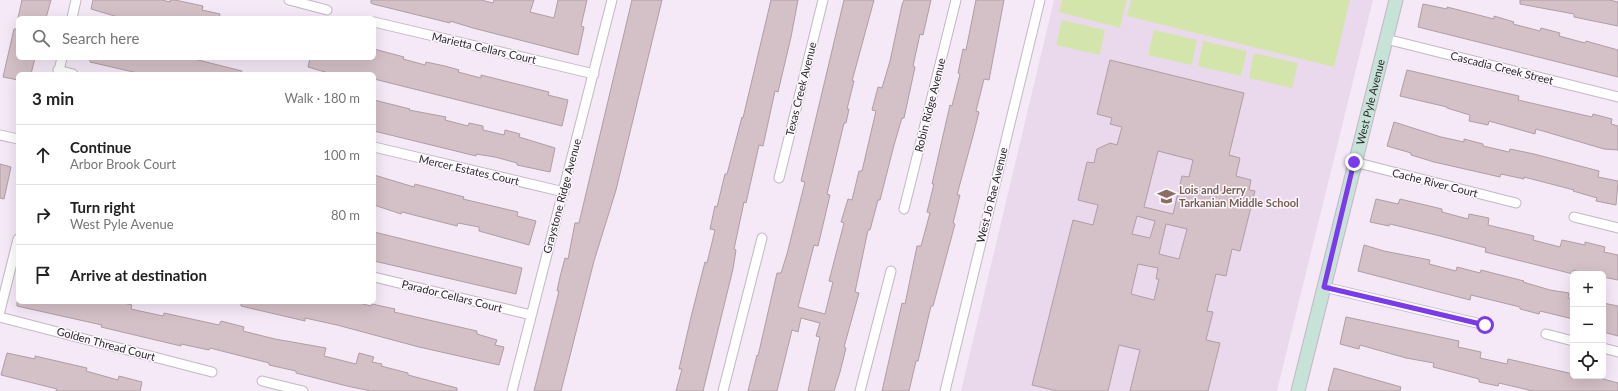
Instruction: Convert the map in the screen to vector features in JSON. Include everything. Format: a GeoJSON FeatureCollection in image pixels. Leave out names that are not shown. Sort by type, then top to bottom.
{"type":"FeatureCollection","features":[{"type":"Feature","properties":{"kind":"street"},"geometry":{"type":"LineString","coordinates":[[72,16],[76,0]]}},
{"type":"Feature","properties":{"kind":"street"},"geometry":{"type":"LineString","coordinates":[[289,0],[326,10]]}},
{"type":"Feature","properties":{"kind":"street","name":"Graystone Ridge Avenue"},"geometry":{"type":"LineString","coordinates":[[512,391],[612,0]]}},
{"type":"Feature","properties":{"kind":"street","name":"Texas Creek Avenue"},"geometry":{"type":"LineString","coordinates":[[779,178],[824,0]]}},
{"type":"Feature","properties":{"kind":"street","name":"Robin Ridge Avenue"},"geometry":{"type":"LineString","coordinates":[[904,210],[956,0]]}},
{"type":"Feature","properties":{"kind":"street","name":"West Jo Rae Avenue"},"geometry":{"type":"LineString","coordinates":[[945,391],[1040,0]]}},
{"type":"Feature","properties":{"kind":"street","name":"West Pyle Avenue"},"geometry":{"type":"LineString","coordinates":[[1298,391],[1354,162],[1396,0]]}},
{"type":"Feature","properties":{"kind":"street","name":"Marietta Cellars Court"},"geometry":{"type":"LineString","coordinates":[[376,22],[594,74]]}},
{"type":"Feature","properties":{"kind":"street","name":"Cascadia Creek Street"},"geometry":{"type":"LineString","coordinates":[[1386,39],[1618,97]]}},
{"type":"Feature","properties":{"kind":"street"},"geometry":{"type":"LineString","coordinates":[[58,72],[61,60]]}},
{"type":"Feature","properties":{"kind":"street"},"geometry":{"type":"LineString","coordinates":[[0,135],[16,139]]}},
{"type":"Feature","properties":{"kind":"street","name":"Mercer Estates Court"},"geometry":{"type":"LineString","coordinates":[[376,147],[564,192]]}},
{"type":"Feature","properties":{"kind":"street","name":"Cache River Court"},"geometry":{"type":"LineString","coordinates":[[1354,162],[1516,203]]}},
{"type":"Feature","properties":{"kind":"street"},"geometry":{"type":"LineString","coordinates":[[1574,217],[1618,228]]}},
{"type":"Feature","properties":{"kind":"street"},"geometry":{"type":"LineString","coordinates":[[723,391],[762,238]]}},
{"type":"Feature","properties":{"kind":"street"},"geometry":{"type":"LineString","coordinates":[[0,311],[16,247]]}},
{"type":"Feature","properties":{"kind":"street"},"geometry":{"type":"LineString","coordinates":[[860,391],[891,271]]}},
{"type":"Feature","properties":{"kind":"street","name":"Parador Cellars Court"},"geometry":{"type":"LineString","coordinates":[[376,277],[531,315]]}},
{"type":"Feature","properties":{"kind":"street"},"geometry":{"type":"LineString","coordinates":[[1324,287],[1485,325]]}},
{"type":"Feature","properties":{"kind":"street","name":"Golden Thread Court"},"geometry":{"type":"LineString","coordinates":[[0,317],[212,372]]}},
{"type":"Feature","properties":{"kind":"street"},"geometry":{"type":"LineString","coordinates":[[1546,334],[1570,340]]}},
{"type":"Feature","properties":{"kind":"street"},"geometry":{"type":"LineString","coordinates":[[1606,349],[1618,352]]}},
{"type":"Feature","properties":{"kind":"street"},"geometry":{"type":"LineString","coordinates":[[262,381],[303,391]]}},
{"type":"Feature","properties":{"kind":"shaded area","name":"Lois and Jerry Tarkanian Middle School"},"geometry":{"type":"Polygon","coordinates":[[[1054,0],[1373,0],[1277,391],[961,391],[1054,0]]]}},
{"type":"Feature","properties":{"kind":"green space"},"geometry":{"type":"Polygon","coordinates":[[[1062,0],[1127,0],[1120,28],[1059,12],[1062,0]]]}},
{"type":"Feature","properties":{"kind":"green space"},"geometry":{"type":"Polygon","coordinates":[[[1131,0],[1350,0],[1334,67],[1127,16],[1131,0]]]}},
{"type":"Feature","properties":{"kind":"green space"},"geometry":{"type":"Polygon","coordinates":[[[1062,20],[1105,30],[1100,55],[1056,45],[1062,20]]]}},
{"type":"Feature","properties":{"kind":"green space"},"geometry":{"type":"Polygon","coordinates":[[[1154,30],[1197,40],[1192,65],[1148,55],[1154,30]]]}},
{"type":"Feature","properties":{"kind":"green space"},"geometry":{"type":"Polygon","coordinates":[[[1203,41],[1247,51],[1241,76],[1198,66],[1203,41]]]}},
{"type":"Feature","properties":{"kind":"green space"},"geometry":{"type":"Polygon","coordinates":[[[1254,53],[1298,63],[1292,88],[1249,78],[1254,53]]]}},
{"type":"Feature","properties":{"kind":"building"},"geometry":{"type":"Polygon","coordinates":[[[22,0],[51,0],[47,16],[18,16],[22,0]]]}},
{"type":"Feature","properties":{"kind":"building"},"geometry":{"type":"Polygon","coordinates":[[[93,0],[162,0],[170,2],[170,0],[175,0],[203,6],[202,10],[220,14],[220,16],[114,16],[91,9],[93,0]]]}},
{"type":"Feature","properties":{"kind":"building"},"geometry":{"type":"Polygon","coordinates":[[[371,0],[481,0],[493,3],[494,0],[534,0],[530,12],[554,18],[558,0],[587,0],[581,26],[584,27],[578,55],[450,21],[450,23],[373,4],[371,3],[371,0]]]}},
{"type":"Feature","properties":{"kind":"building"},"geometry":{"type":"Polygon","coordinates":[[[632,0],[662,0],[616,190],[594,261],[561,391],[534,391],[559,291],[557,291],[565,258],[568,259],[575,223],[579,223],[632,0]]]}},
{"type":"Feature","properties":{"kind":"building"},"geometry":{"type":"Polygon","coordinates":[[[771,0],[798,0],[778,92],[775,91],[763,146],[759,145],[746,203],[744,202],[734,249],[736,250],[733,269],[703,391],[676,391],[682,369],[679,369],[692,313],[715,230],[710,229],[715,206],[717,207],[725,174],[727,174],[742,117],[743,118],[771,0]]]}},
{"type":"Feature","properties":{"kind":"building"},"geometry":{"type":"Polygon","coordinates":[[[844,0],[874,0],[852,81],[854,81],[847,109],[849,109],[846,123],[844,123],[827,194],[830,195],[818,246],[814,245],[798,307],[825,314],[833,282],[829,281],[844,223],[841,222],[848,199],[852,200],[859,171],[862,171],[876,111],[872,110],[878,87],[882,88],[890,61],[902,5],[904,0],[931,0],[923,35],[920,34],[913,66],[915,67],[904,118],[902,118],[894,145],[880,200],[878,200],[870,230],[868,230],[855,292],[859,293],[834,391],[808,391],[820,337],[816,336],[820,323],[801,318],[798,332],[792,330],[777,391],[748,391],[757,355],[758,356],[777,273],[781,273],[787,254],[805,182],[801,181],[844,0]]]}},
{"type":"Feature","properties":{"kind":"building"},"geometry":{"type":"Polygon","coordinates":[[[976,0],[1004,0],[989,80],[984,79],[976,111],[979,112],[957,195],[960,195],[953,223],[955,224],[933,306],[931,306],[909,391],[882,391],[902,303],[905,304],[917,246],[921,246],[930,213],[927,212],[934,184],[932,184],[950,105],[952,106],[960,74],[958,73],[963,49],[966,50],[976,0]]]}},
{"type":"Feature","properties":{"kind":"building"},"geometry":{"type":"Polygon","coordinates":[[[1520,0],[1609,0],[1618,2],[1618,26],[1574,17],[1574,14],[1520,4],[1520,0]]]}},
{"type":"Feature","properties":{"kind":"building"},"geometry":{"type":"Polygon","coordinates":[[[1423,4],[1447,9],[1447,7],[1494,19],[1494,16],[1514,22],[1513,24],[1540,31],[1541,28],[1560,33],[1559,36],[1585,43],[1586,41],[1618,50],[1618,77],[1418,27],[1423,4]]]}},
{"type":"Feature","properties":{"kind":"building"},"geometry":{"type":"Polygon","coordinates":[[[14,29],[16,29],[16,60],[34,60],[32,72],[16,72],[16,80],[3,77],[14,29]]]}},
{"type":"Feature","properties":{"kind":"building"},"geometry":{"type":"Polygon","coordinates":[[[376,50],[404,57],[403,59],[425,65],[426,62],[445,66],[459,70],[458,72],[481,78],[481,75],[549,92],[548,95],[568,100],[562,126],[376,80],[376,72],[325,72],[308,67],[310,60],[376,60],[376,50]]]}},
{"type":"Feature","properties":{"kind":"building"},"geometry":{"type":"Polygon","coordinates":[[[90,60],[198,60],[242,71],[133,72],[90,62],[90,60]]]}},
{"type":"Feature","properties":{"kind":"building"},"geometry":{"type":"Polygon","coordinates":[[[1110,60],[1244,93],[1229,155],[1240,158],[1236,176],[1251,180],[1249,190],[1255,191],[1240,251],[1232,249],[1226,276],[1216,274],[1207,311],[1213,312],[1206,340],[1220,343],[1208,391],[1130,391],[1140,350],[1119,345],[1108,391],[1057,391],[1032,385],[1073,220],[1093,225],[1098,205],[1078,200],[1087,162],[1094,163],[1097,149],[1110,143],[1117,145],[1122,127],[1110,124],[1112,118],[1097,114],[1110,60]],[[1158,151],[1144,207],[1173,214],[1182,176],[1189,177],[1193,160],[1158,151]],[[1137,216],[1132,234],[1150,238],[1155,221],[1137,216]],[[1166,224],[1159,254],[1179,259],[1187,229],[1166,224]],[[1138,264],[1131,294],[1154,300],[1159,279],[1156,279],[1158,268],[1138,264]]]}},
{"type":"Feature","properties":{"kind":"building"},"geometry":{"type":"Polygon","coordinates":[[[1407,70],[1519,96],[1518,100],[1592,117],[1593,114],[1612,119],[1611,124],[1618,126],[1618,150],[1604,149],[1536,129],[1535,134],[1489,121],[1488,125],[1469,121],[1470,115],[1447,107],[1400,96],[1407,70]]]}},
{"type":"Feature","properties":{"kind":"building"},"geometry":{"type":"Polygon","coordinates":[[[376,100],[410,109],[409,110],[446,117],[445,120],[468,126],[469,123],[483,126],[483,130],[504,135],[505,130],[520,134],[519,137],[555,148],[550,172],[517,165],[517,163],[495,157],[476,154],[476,156],[376,131],[376,100]]]}},
{"type":"Feature","properties":{"kind":"building"},"geometry":{"type":"Polygon","coordinates":[[[1394,122],[1441,137],[1464,142],[1464,139],[1483,144],[1483,146],[1509,152],[1510,149],[1534,154],[1599,171],[1598,177],[1618,181],[1616,205],[1596,201],[1597,198],[1573,191],[1574,190],[1524,177],[1524,179],[1501,174],[1500,177],[1434,162],[1411,155],[1411,153],[1387,146],[1394,122]]]}},
{"type":"Feature","properties":{"kind":"building"},"geometry":{"type":"Polygon","coordinates":[[[0,164],[11,167],[4,199],[0,198],[0,164]]]}},
{"type":"Feature","properties":{"kind":"building"},"geometry":{"type":"Polygon","coordinates":[[[376,176],[414,187],[415,184],[464,197],[463,199],[518,212],[517,216],[536,221],[529,245],[479,231],[479,227],[458,223],[457,226],[402,212],[401,214],[376,206],[376,176]]]}},
{"type":"Feature","properties":{"kind":"building"},"geometry":{"type":"Polygon","coordinates":[[[1376,199],[1398,204],[1400,199],[1442,209],[1442,212],[1468,219],[1469,214],[1489,218],[1488,225],[1534,236],[1533,240],[1560,247],[1562,240],[1585,245],[1585,242],[1605,247],[1604,252],[1618,255],[1618,280],[1606,278],[1606,271],[1573,270],[1570,271],[1570,273],[1485,252],[1486,248],[1436,235],[1390,224],[1389,226],[1370,222],[1376,199]]]}},
{"type":"Feature","properties":{"kind":"building"},"geometry":{"type":"Polygon","coordinates":[[[376,232],[522,268],[516,294],[376,261],[376,232]]]}},
{"type":"Feature","properties":{"kind":"building"},"geometry":{"type":"Polygon","coordinates":[[[1364,245],[1384,251],[1430,260],[1429,264],[1456,271],[1457,267],[1480,273],[1481,270],[1524,281],[1523,282],[1550,290],[1569,293],[1570,318],[1540,311],[1539,314],[1520,309],[1520,307],[1471,295],[1470,300],[1358,271],[1364,245]]]}},
{"type":"Feature","properties":{"kind":"building"},"geometry":{"type":"Polygon","coordinates":[[[17,304],[128,304],[132,305],[131,309],[163,316],[164,313],[219,325],[221,321],[244,327],[243,331],[275,339],[326,348],[324,356],[356,364],[359,353],[374,357],[372,362],[382,364],[381,366],[457,388],[457,391],[371,391],[296,373],[296,371],[269,365],[269,363],[210,348],[209,350],[181,344],[181,346],[101,327],[102,325],[17,306],[17,304]]]}},
{"type":"Feature","properties":{"kind":"building"},"geometry":{"type":"Polygon","coordinates":[[[241,304],[363,304],[371,306],[372,304],[395,309],[394,312],[477,331],[477,334],[497,340],[495,345],[504,347],[499,365],[419,347],[337,325],[305,318],[305,321],[241,306],[241,304]]]}},
{"type":"Feature","properties":{"kind":"building"},"geometry":{"type":"Polygon","coordinates":[[[1606,304],[1618,306],[1618,336],[1606,333],[1606,304]]]}},
{"type":"Feature","properties":{"kind":"building"},"geometry":{"type":"Polygon","coordinates":[[[1346,317],[1459,341],[1458,347],[1481,352],[1480,358],[1507,364],[1508,359],[1570,373],[1570,379],[1603,379],[1618,383],[1618,391],[1533,391],[1499,383],[1498,386],[1479,382],[1479,379],[1433,367],[1434,363],[1406,358],[1360,345],[1359,349],[1340,344],[1346,317]]]}},
{"type":"Feature","properties":{"kind":"building"},"geometry":{"type":"Polygon","coordinates":[[[7,353],[35,359],[35,356],[87,368],[86,371],[118,380],[119,376],[142,382],[140,391],[56,391],[57,389],[1,375],[7,353]]]}},
{"type":"Feature","properties":{"kind":"building"},"geometry":{"type":"Polygon","coordinates":[[[1334,368],[1401,387],[1400,391],[1328,391],[1334,368]]]}},
{"type":"Feature","properties":{"kind":"place","name":"Lois and Jerry Tarkanian Middle School"},"geometry":{"type":"Point","coordinates":[1166,196]}},
{"type":"Feature","properties":{"kind":"route"},"geometry":{"type":"LineString","coordinates":[[1354,162],[1324,287],[1485,325]]}}]}
